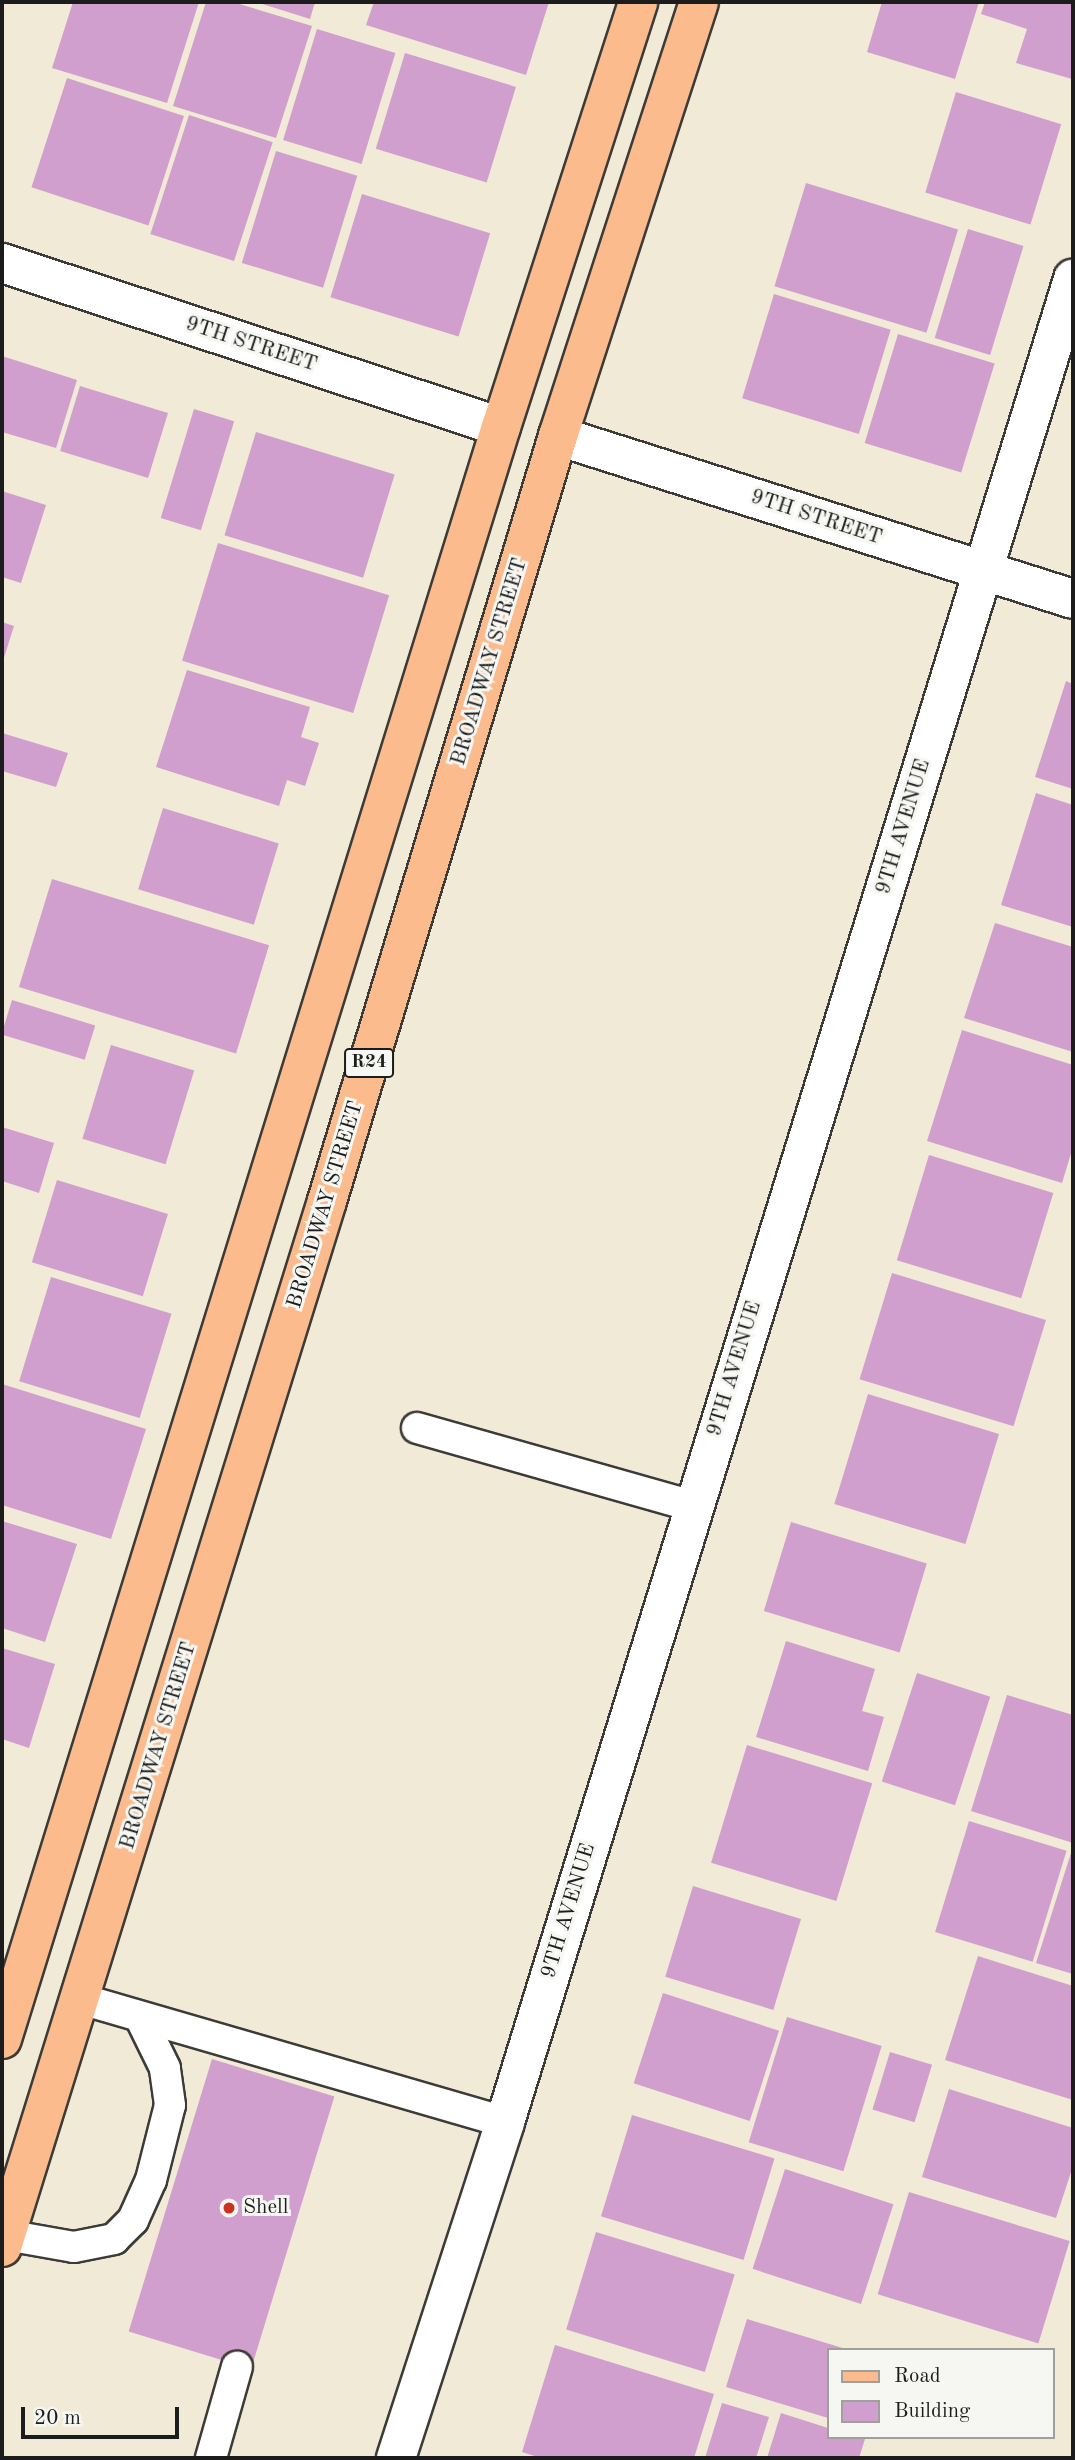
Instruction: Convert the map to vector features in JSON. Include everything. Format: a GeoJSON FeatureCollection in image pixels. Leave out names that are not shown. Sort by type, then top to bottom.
{"type":"FeatureCollection","features":[{"type":"Feature","properties":{"kind":"main road"},"geometry":{"type":"LineString","coordinates":[[2,2039],[501,426],[638,2]]}},
{"type":"Feature","properties":{"kind":"main road","name":"BROADWAY STREET"},"geometry":{"type":"LineString","coordinates":[[4,2241],[558,436],[699,2]]}},
{"type":"Feature","properties":{"kind":"street","name":"9TH STREET"},"geometry":{"type":"LineString","coordinates":[[2,263],[501,426]]}},
{"type":"Feature","properties":{"kind":"street","name":"9TH AVENUE"},"geometry":{"type":"LineString","coordinates":[[396,2458],[505,2122],[692,1506],[1073,279]]}},
{"type":"Feature","properties":{"kind":"street","name":"9TH STREET"},"geometry":{"type":"LineString","coordinates":[[558,436],[1073,599]]}},
{"type":"Feature","properties":{"kind":"lane"},"geometry":{"type":"LineString","coordinates":[[417,1428],[692,1506]]}},
{"type":"Feature","properties":{"kind":"lane"},"geometry":{"type":"LineString","coordinates":[[80,1999],[322,2080],[505,2122]]}},
{"type":"Feature","properties":{"kind":"lane"},"geometry":{"type":"LineString","coordinates":[[4,2241],[74,2247],[114,2239],[133,2220],[151,2180],[170,2105],[165,2068],[140,2017]]}},
{"type":"Feature","properties":{"kind":"lane"},"geometry":{"type":"LineString","coordinates":[[211,2458],[237,2367]]}},
{"type":"Feature","properties":{"kind":"building"},"geometry":{"type":"Polygon","coordinates":[[[73,2],[199,2],[167,103],[52,68],[73,2]]]}},
{"type":"Feature","properties":{"kind":"building"},"geometry":{"type":"Polygon","coordinates":[[[206,2],[233,2],[312,26],[276,138],[173,106],[206,2]]]}},
{"type":"Feature","properties":{"kind":"building"},"geometry":{"type":"Polygon","coordinates":[[[256,2],[315,2],[310,19],[256,2]]]}},
{"type":"Feature","properties":{"kind":"building"},"geometry":{"type":"Polygon","coordinates":[[[374,2],[549,2],[526,75],[366,25],[374,2]]]}},
{"type":"Feature","properties":{"kind":"building"},"geometry":{"type":"Polygon","coordinates":[[[882,2],[979,2],[955,79],[867,52],[882,2]]]}},
{"type":"Feature","properties":{"kind":"building"},"geometry":{"type":"Polygon","coordinates":[[[985,2],[1073,2],[1072,79],[1016,63],[1027,29],[981,14],[985,2]]]}},
{"type":"Feature","properties":{"kind":"building"},"geometry":{"type":"Polygon","coordinates":[[[317,29],[395,53],[362,164],[283,140],[317,29]]]}},
{"type":"Feature","properties":{"kind":"building"},"geometry":{"type":"Polygon","coordinates":[[[405,53],[516,87],[487,183],[376,149],[405,53]]]}},
{"type":"Feature","properties":{"kind":"building"},"geometry":{"type":"Polygon","coordinates":[[[67,78],[184,116],[148,225],[31,187],[67,78]]]}},
{"type":"Feature","properties":{"kind":"building"},"geometry":{"type":"Polygon","coordinates":[[[956,92],[1061,124],[1030,225],[925,192],[956,92]]]}},
{"type":"Feature","properties":{"kind":"building"},"geometry":{"type":"Polygon","coordinates":[[[189,115],[273,142],[234,261],[150,234],[189,115]]]}},
{"type":"Feature","properties":{"kind":"building"},"geometry":{"type":"Polygon","coordinates":[[[276,151],[357,176],[323,288],[242,263],[276,151]]]}},
{"type":"Feature","properties":{"kind":"building"},"geometry":{"type":"Polygon","coordinates":[[[806,183],[958,229],[926,333],[774,286],[806,183]]]}},
{"type":"Feature","properties":{"kind":"building"},"geometry":{"type":"Polygon","coordinates":[[[362,194],[490,233],[459,336],[330,297],[362,194]]]}},
{"type":"Feature","properties":{"kind":"building"},"geometry":{"type":"Polygon","coordinates":[[[968,229],[1023,246],[990,355],[935,338],[968,229]]]}},
{"type":"Feature","properties":{"kind":"building"},"geometry":{"type":"Polygon","coordinates":[[[774,294],[891,330],[859,434],[742,398],[774,294]]]}},
{"type":"Feature","properties":{"kind":"building"},"geometry":{"type":"Polygon","coordinates":[[[898,334],[995,364],[961,473],[865,443],[898,334]]]}},
{"type":"Feature","properties":{"kind":"building"},"geometry":{"type":"Polygon","coordinates":[[[2,356],[77,380],[56,448],[2,432],[2,356]]]}},
{"type":"Feature","properties":{"kind":"building"},"geometry":{"type":"Polygon","coordinates":[[[80,386],[168,413],[148,478],[60,451],[80,386]]]}},
{"type":"Feature","properties":{"kind":"building"},"geometry":{"type":"Polygon","coordinates":[[[194,409],[234,421],[201,530],[161,518],[194,409]]]}},
{"type":"Feature","properties":{"kind":"building"},"geometry":{"type":"Polygon","coordinates":[[[256,432],[395,474],[363,578],[224,535],[256,432]]]}},
{"type":"Feature","properties":{"kind":"building"},"geometry":{"type":"Polygon","coordinates":[[[2,491],[46,505],[21,583],[2,577],[2,491]]]}},
{"type":"Feature","properties":{"kind":"building"},"geometry":{"type":"Polygon","coordinates":[[[218,543],[389,595],[353,713],[182,661],[218,543]]]}},
{"type":"Feature","properties":{"kind":"building"},"geometry":{"type":"Polygon","coordinates":[[[2,622],[14,626],[2,664],[2,622]]]}},
{"type":"Feature","properties":{"kind":"building"},"geometry":{"type":"Polygon","coordinates":[[[187,670],[310,707],[301,737],[319,743],[305,786],[287,780],[279,806],[156,767],[187,670]]]}},
{"type":"Feature","properties":{"kind":"building"},"geometry":{"type":"Polygon","coordinates":[[[1066,681],[1073,684],[1073,789],[1035,777],[1066,681]]]}},
{"type":"Feature","properties":{"kind":"building"},"geometry":{"type":"Polygon","coordinates":[[[2,733],[68,753],[56,787],[2,771],[2,733]]]}},
{"type":"Feature","properties":{"kind":"building"},"geometry":{"type":"Polygon","coordinates":[[[1036,793],[1073,805],[1073,927],[1001,905],[1036,793]]]}},
{"type":"Feature","properties":{"kind":"building"},"geometry":{"type":"Polygon","coordinates":[[[163,808],[279,843],[254,925],[138,889],[163,808]]]}},
{"type":"Feature","properties":{"kind":"building"},"geometry":{"type":"Polygon","coordinates":[[[52,879],[269,945],[236,1053],[19,987],[52,879]]]}},
{"type":"Feature","properties":{"kind":"building"},"geometry":{"type":"Polygon","coordinates":[[[995,923],[1073,947],[1073,1052],[964,1018],[995,923]]]}},
{"type":"Feature","properties":{"kind":"building"},"geometry":{"type":"Polygon","coordinates":[[[12,1000],[95,1025],[85,1060],[2,1035],[12,1000]]]}},
{"type":"Feature","properties":{"kind":"building"},"geometry":{"type":"Polygon","coordinates":[[[962,1030],[1073,1065],[1073,1147],[1062,1183],[927,1141],[962,1030]]]}},
{"type":"Feature","properties":{"kind":"building"},"geometry":{"type":"Polygon","coordinates":[[[111,1045],[194,1070],[166,1164],[82,1139],[111,1045]]]}},
{"type":"Feature","properties":{"kind":"building"},"geometry":{"type":"Polygon","coordinates":[[[2,1127],[54,1143],[39,1193],[2,1181],[2,1127]]]}},
{"type":"Feature","properties":{"kind":"building"},"geometry":{"type":"Polygon","coordinates":[[[929,1155],[1053,1193],[1021,1298],[897,1260],[929,1155]]]}},
{"type":"Feature","properties":{"kind":"building"},"geometry":{"type":"Polygon","coordinates":[[[57,1180],[168,1214],[143,1296],[32,1262],[57,1180]]]}},
{"type":"Feature","properties":{"kind":"building"},"geometry":{"type":"Polygon","coordinates":[[[892,1273],[1046,1320],[1014,1426],[860,1379],[892,1273]]]}},
{"type":"Feature","properties":{"kind":"building"},"geometry":{"type":"Polygon","coordinates":[[[51,1277],[171,1314],[140,1418],[19,1381],[51,1277]]]}},
{"type":"Feature","properties":{"kind":"building"},"geometry":{"type":"Polygon","coordinates":[[[2,1384],[146,1429],[111,1539],[2,1505],[2,1384]]]}},
{"type":"Feature","properties":{"kind":"building"},"geometry":{"type":"Polygon","coordinates":[[[868,1394],[999,1434],[965,1544],[834,1504],[868,1394]]]}},
{"type":"Feature","properties":{"kind":"building"},"geometry":{"type":"Polygon","coordinates":[[[2,1521],[77,1544],[45,1642],[2,1628],[2,1521]]]}},
{"type":"Feature","properties":{"kind":"building"},"geometry":{"type":"Polygon","coordinates":[[[791,1522],[927,1564],[900,1652],[764,1611],[791,1522]]]}},
{"type":"Feature","properties":{"kind":"building"},"geometry":{"type":"Polygon","coordinates":[[[786,1641],[875,1669],[862,1711],[884,1717],[868,1771],[756,1737],[786,1641]]]}},
{"type":"Feature","properties":{"kind":"building"},"geometry":{"type":"Polygon","coordinates":[[[2,1648],[55,1664],[29,1748],[2,1739],[2,1648]]]}},
{"type":"Feature","properties":{"kind":"building"},"geometry":{"type":"Polygon","coordinates":[[[917,1673],[990,1697],[955,1805],[882,1781],[917,1673]]]}},
{"type":"Feature","properties":{"kind":"building"},"geometry":{"type":"Polygon","coordinates":[[[1007,1695],[1073,1715],[1073,1843],[971,1811],[1007,1695]]]}},
{"type":"Feature","properties":{"kind":"building"},"geometry":{"type":"Polygon","coordinates":[[[747,1745],[872,1783],[836,1901],[711,1863],[747,1745]]]}},
{"type":"Feature","properties":{"kind":"building"},"geometry":{"type":"Polygon","coordinates":[[[969,1821],[1067,1851],[1033,1962],[935,1932],[969,1821]]]}},
{"type":"Feature","properties":{"kind":"building"},"geometry":{"type":"Polygon","coordinates":[[[1071,1853],[1073,1854],[1073,1974],[1036,1963],[1071,1853]]]}},
{"type":"Feature","properties":{"kind":"building"},"geometry":{"type":"Polygon","coordinates":[[[693,1886],[801,1919],[773,2010],[665,1977],[693,1886]]]}},
{"type":"Feature","properties":{"kind":"building"},"geometry":{"type":"Polygon","coordinates":[[[978,1956],[1073,1986],[1073,2100],[945,2060],[978,1956]]]}},
{"type":"Feature","properties":{"kind":"building"},"geometry":{"type":"Polygon","coordinates":[[[663,1993],[779,2031],[750,2121],[634,2083],[663,1993]]]}},
{"type":"Feature","properties":{"kind":"building"},"geometry":{"type":"Polygon","coordinates":[[[787,2017],[882,2046],[843,2171],[749,2142],[787,2017]]]}},
{"type":"Feature","properties":{"kind":"building"},"geometry":{"type":"Polygon","coordinates":[[[890,2052],[932,2065],[915,2122],[872,2109],[890,2052]]]}},
{"type":"Feature","properties":{"kind":"building"},"geometry":{"type":"Polygon","coordinates":[[[212,2059],[334,2096],[251,2369],[129,2332],[212,2059]]]}},
{"type":"Feature","properties":{"kind":"building"},"geometry":{"type":"Polygon","coordinates":[[[949,2089],[1073,2128],[1073,2166],[1056,2218],[922,2177],[949,2089]]]}},
{"type":"Feature","properties":{"kind":"building"},"geometry":{"type":"Polygon","coordinates":[[[632,2115],[774,2159],[743,2260],[601,2216],[632,2115]]]}},
{"type":"Feature","properties":{"kind":"building"},"geometry":{"type":"Polygon","coordinates":[[[785,2169],[893,2204],[861,2304],[753,2269],[785,2169]]]}},
{"type":"Feature","properties":{"kind":"building"},"geometry":{"type":"Polygon","coordinates":[[[909,2192],[1070,2241],[1038,2343],[878,2294],[909,2192]]]}},
{"type":"Feature","properties":{"kind":"building"},"geometry":{"type":"Polygon","coordinates":[[[596,2232],[735,2274],[705,2372],[566,2330],[596,2232]]]}},
{"type":"Feature","properties":{"kind":"building"},"geometry":{"type":"Polygon","coordinates":[[[747,2319],[843,2348],[827,2348],[827,2418],[726,2387],[747,2319]]]}},
{"type":"Feature","properties":{"kind":"building"},"geometry":{"type":"Polygon","coordinates":[[[555,2345],[714,2394],[694,2458],[541,2458],[522,2452],[555,2345]]]}},
{"type":"Feature","properties":{"kind":"building"},"geometry":{"type":"Polygon","coordinates":[[[722,2403],[769,2417],[756,2458],[705,2458],[722,2403]]]}},
{"type":"Feature","properties":{"kind":"building"},"geometry":{"type":"Polygon","coordinates":[[[781,2413],[827,2428],[827,2439],[865,2439],[859,2458],[767,2458],[781,2413]]]}},
{"type":"Feature","properties":{"kind":"place","name":"Shell"},"geometry":{"type":"Point","coordinates":[229,2208]}}]}
